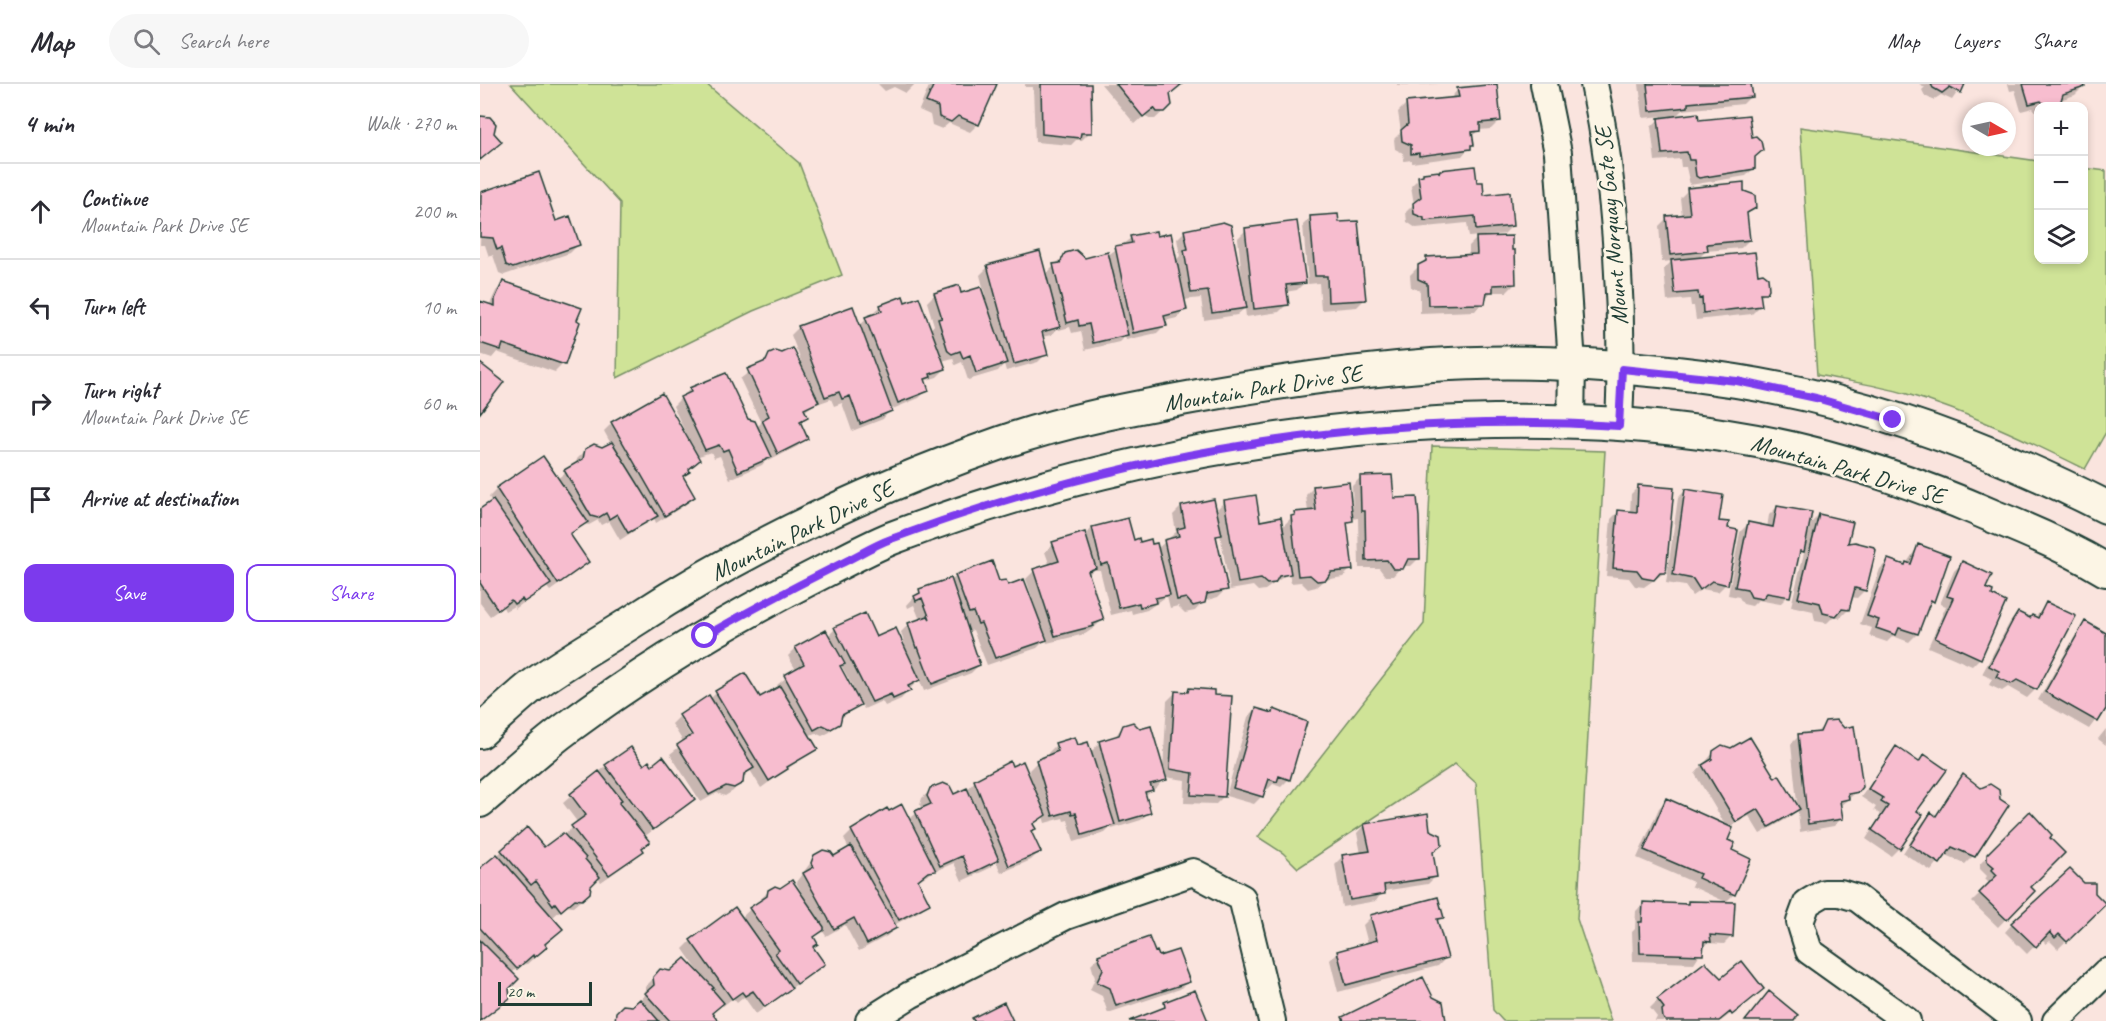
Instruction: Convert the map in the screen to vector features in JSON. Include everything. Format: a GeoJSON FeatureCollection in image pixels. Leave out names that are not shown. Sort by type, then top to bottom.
{"type":"FeatureCollection","features":[{"type":"Feature","properties":{"kind":"street","name":"Mount Norquay Gate SE"},"geometry":{"type":"LineString","coordinates":[[1544,84],[1558,153],[1572,364],[1571,424]]}},
{"type":"Feature","properties":{"kind":"street","name":"Mount Norquay Gate SE"},"geometry":{"type":"LineString","coordinates":[[1594,84],[1607,146],[1622,369],[1619,426]]}},
{"type":"Feature","properties":{"kind":"street","name":"Mountain Park Drive SE"},"geometry":{"type":"LineString","coordinates":[[480,732],[532,687],[674,594],[865,495],[1006,441],[1110,412],[1283,381],[1435,365],[1572,364],[1737,381],[1816,398],[1966,444],[2042,474],[2106,507]]}},
{"type":"Feature","properties":{"kind":"street","name":"Mountain Park Drive SE"},"geometry":{"type":"LineString","coordinates":[[480,801],[566,728],[705,636],[782,593],[889,539],[1025,495],[1122,468],[1283,438],[1429,423],[1619,426],[1728,436],[1803,451],[1957,500],[2015,525],[2106,570]]}},
{"type":"Feature","properties":{"kind":"street"},"geometry":{"type":"LineString","coordinates":[[869,1021],[910,995],[1066,916],[1193,872],[1242,898],[1272,1021]]}},
{"type":"Feature","properties":{"kind":"street"},"geometry":{"type":"LineString","coordinates":[[1907,1021],[1809,951],[1800,922],[1807,903],[1824,892],[1840,893],[1857,898],[2018,1021]]}},
{"type":"Feature","properties":{"kind":"street"},"geometry":{"type":"LineString","coordinates":[[2056,1021],[2106,972]]}},
{"type":"Feature","properties":{"kind":"green space"},"geometry":{"type":"Polygon","coordinates":[[[511,84],[706,84],[799,163],[842,275],[753,311],[617,378],[620,203],[511,84]]]}},
{"type":"Feature","properties":{"kind":"green space"},"geometry":{"type":"Polygon","coordinates":[[[1800,127],[1962,150],[1962,156],[2003,156],[2034,160],[2034,264],[2088,264],[2088,169],[2106,171],[2106,432],[2085,469],[1998,428],[1930,401],[1885,388],[1817,375],[1800,127]]]}},
{"type":"Feature","properties":{"kind":"green space"},"geometry":{"type":"Polygon","coordinates":[[[1432,446],[1605,451],[1577,919],[1611,1021],[1503,1021],[1493,1010],[1476,783],[1455,764],[1298,868],[1283,853],[1258,837],[1424,624],[1432,446]]]}},
{"type":"Feature","properties":{"kind":"building"},"geometry":{"type":"Polygon","coordinates":[[[934,84],[997,84],[979,125],[958,116],[951,122],[939,117],[938,107],[926,102],[934,84]]]}},
{"type":"Feature","properties":{"kind":"building"},"geometry":{"type":"Polygon","coordinates":[[[1041,84],[1091,84],[1092,133],[1081,133],[1080,138],[1042,134],[1041,84]]]}},
{"type":"Feature","properties":{"kind":"building"},"geometry":{"type":"Polygon","coordinates":[[[1116,84],[1182,84],[1170,94],[1172,105],[1165,112],[1157,112],[1154,108],[1143,117],[1116,84]]]}},
{"type":"Feature","properties":{"kind":"building"},"geometry":{"type":"Polygon","coordinates":[[[1497,84],[1501,121],[1480,123],[1480,131],[1472,132],[1474,145],[1471,145],[1471,149],[1419,156],[1419,153],[1411,154],[1411,145],[1402,141],[1401,130],[1408,124],[1406,102],[1459,97],[1457,88],[1497,84]]]}},
{"type":"Feature","properties":{"kind":"building"},"geometry":{"type":"Polygon","coordinates":[[[1647,84],[1751,84],[1753,97],[1688,103],[1688,107],[1650,111],[1647,84]]]}},
{"type":"Feature","properties":{"kind":"building"},"geometry":{"type":"Polygon","coordinates":[[[1931,84],[1965,84],[1961,93],[1950,87],[1942,93],[1933,88],[1931,84]]]}},
{"type":"Feature","properties":{"kind":"building"},"geometry":{"type":"Polygon","coordinates":[[[2023,84],[2084,84],[2085,87],[2063,94],[2061,102],[2041,101],[2029,104],[2023,84]]]}},
{"type":"Feature","properties":{"kind":"building"},"geometry":{"type":"Polygon","coordinates":[[[1698,113],[1699,120],[1749,115],[1752,137],[1756,136],[1761,141],[1763,150],[1755,157],[1755,169],[1699,178],[1696,176],[1694,160],[1689,160],[1687,152],[1662,154],[1658,118],[1698,113]]]}},
{"type":"Feature","properties":{"kind":"building"},"geometry":{"type":"Polygon","coordinates":[[[480,116],[490,117],[496,124],[494,133],[502,142],[480,160],[480,116]]]}},
{"type":"Feature","properties":{"kind":"building"},"geometry":{"type":"Polygon","coordinates":[[[1475,166],[1477,182],[1483,182],[1484,195],[1510,192],[1513,226],[1476,230],[1475,216],[1424,221],[1424,218],[1414,214],[1413,203],[1421,197],[1418,176],[1423,173],[1439,171],[1439,173],[1440,170],[1475,166]]]}},
{"type":"Feature","properties":{"kind":"building"},"geometry":{"type":"Polygon","coordinates":[[[539,172],[556,221],[570,216],[580,245],[513,268],[506,265],[501,248],[497,250],[493,238],[480,237],[481,192],[539,172]]]}},
{"type":"Feature","properties":{"kind":"building"},"geometry":{"type":"Polygon","coordinates":[[[1744,182],[1744,191],[1755,195],[1756,208],[1747,213],[1750,240],[1707,244],[1708,251],[1670,255],[1666,216],[1690,214],[1687,188],[1744,182]]]}},
{"type":"Feature","properties":{"kind":"building"},"geometry":{"type":"Polygon","coordinates":[[[1338,214],[1339,222],[1358,221],[1366,300],[1328,302],[1327,276],[1315,276],[1310,216],[1338,214]]]}},
{"type":"Feature","properties":{"kind":"building"},"geometry":{"type":"Polygon","coordinates":[[[1297,221],[1306,283],[1286,285],[1289,305],[1254,309],[1245,228],[1297,221]]]}},
{"type":"Feature","properties":{"kind":"building"},"geometry":{"type":"Polygon","coordinates":[[[1223,222],[1231,225],[1247,308],[1212,313],[1208,291],[1191,293],[1184,250],[1188,249],[1184,230],[1223,222]]]}},
{"type":"Feature","properties":{"kind":"building"},"geometry":{"type":"Polygon","coordinates":[[[1156,231],[1157,236],[1171,233],[1187,310],[1164,316],[1167,326],[1133,333],[1115,246],[1132,243],[1130,236],[1156,231]]]}},
{"type":"Feature","properties":{"kind":"building"},"geometry":{"type":"Polygon","coordinates":[[[1512,236],[1512,250],[1515,250],[1516,284],[1493,285],[1493,292],[1487,292],[1485,304],[1428,305],[1427,283],[1418,279],[1418,265],[1426,261],[1426,257],[1477,254],[1476,237],[1512,236]]]}},
{"type":"Feature","properties":{"kind":"building"},"geometry":{"type":"Polygon","coordinates":[[[1076,250],[1085,258],[1108,252],[1128,335],[1093,343],[1089,324],[1079,326],[1078,320],[1067,323],[1053,264],[1060,263],[1065,253],[1076,250]]]}},
{"type":"Feature","properties":{"kind":"building"},"geometry":{"type":"Polygon","coordinates":[[[1040,251],[1060,327],[1042,332],[1048,355],[1014,364],[987,265],[1040,251]]]}},
{"type":"Feature","properties":{"kind":"building"},"geometry":{"type":"Polygon","coordinates":[[[1755,252],[1758,274],[1763,273],[1768,277],[1767,293],[1760,293],[1762,306],[1703,313],[1702,298],[1699,299],[1698,292],[1675,294],[1671,260],[1755,252]]]}},
{"type":"Feature","properties":{"kind":"building"},"geometry":{"type":"Polygon","coordinates":[[[503,281],[582,308],[577,320],[580,322],[565,365],[503,344],[501,350],[480,343],[480,301],[495,306],[495,299],[503,281]]]}},
{"type":"Feature","properties":{"kind":"building"},"geometry":{"type":"Polygon","coordinates":[[[959,285],[961,293],[981,287],[1007,363],[976,373],[970,355],[963,358],[960,351],[952,354],[948,351],[938,319],[942,318],[934,293],[959,285]]]}},
{"type":"Feature","properties":{"kind":"building"},"geometry":{"type":"Polygon","coordinates":[[[903,296],[905,302],[919,297],[946,369],[930,374],[931,377],[925,379],[929,391],[898,403],[865,317],[882,311],[880,305],[903,296]]]}},
{"type":"Feature","properties":{"kind":"building"},"geometry":{"type":"Polygon","coordinates":[[[853,306],[892,411],[860,424],[850,396],[842,399],[839,392],[825,397],[798,326],[853,306]]]}},
{"type":"Feature","properties":{"kind":"building"},"geometry":{"type":"Polygon","coordinates":[[[793,348],[819,402],[804,409],[808,417],[800,421],[808,439],[778,454],[762,420],[769,416],[747,369],[766,361],[769,354],[776,351],[782,353],[793,348]]]}},
{"type":"Feature","properties":{"kind":"building"},"geometry":{"type":"Polygon","coordinates":[[[480,363],[504,382],[480,413],[480,363]]]}},
{"type":"Feature","properties":{"kind":"building"},"geometry":{"type":"Polygon","coordinates":[[[726,373],[748,419],[755,421],[772,457],[738,472],[728,449],[723,451],[719,445],[705,450],[680,397],[691,392],[689,388],[726,373]]]}},
{"type":"Feature","properties":{"kind":"building"},"geometry":{"type":"Polygon","coordinates":[[[662,393],[700,460],[689,469],[690,472],[683,476],[695,497],[665,516],[611,422],[662,393]]]}},
{"type":"Feature","properties":{"kind":"building"},"geometry":{"type":"Polygon","coordinates":[[[612,442],[658,516],[628,533],[617,514],[609,519],[606,513],[598,518],[591,516],[564,470],[583,459],[585,449],[594,444],[602,447],[612,442]]]}},
{"type":"Feature","properties":{"kind":"building"},"geometry":{"type":"Polygon","coordinates":[[[543,456],[588,522],[570,534],[589,562],[558,584],[496,488],[543,456]]]}},
{"type":"Feature","properties":{"kind":"building"},"geometry":{"type":"Polygon","coordinates":[[[1392,475],[1394,498],[1417,497],[1420,559],[1408,559],[1403,569],[1393,569],[1387,560],[1366,561],[1365,511],[1361,511],[1360,476],[1392,475]]]}},
{"type":"Feature","properties":{"kind":"building"},"geometry":{"type":"Polygon","coordinates":[[[1349,482],[1353,521],[1347,522],[1353,570],[1331,572],[1326,580],[1317,581],[1310,575],[1298,576],[1291,516],[1295,515],[1294,512],[1316,510],[1313,486],[1349,482]]]}},
{"type":"Feature","properties":{"kind":"building"},"geometry":{"type":"Polygon","coordinates":[[[1638,485],[1674,488],[1666,573],[1660,573],[1654,580],[1643,578],[1637,570],[1613,568],[1618,510],[1637,512],[1638,485]]]}},
{"type":"Feature","properties":{"kind":"building"},"geometry":{"type":"Polygon","coordinates":[[[1685,489],[1723,495],[1719,521],[1729,522],[1728,528],[1738,530],[1728,585],[1712,581],[1700,590],[1693,579],[1673,575],[1685,489]]]}},
{"type":"Feature","properties":{"kind":"building"},"geometry":{"type":"Polygon","coordinates":[[[1256,495],[1260,521],[1281,517],[1291,574],[1279,576],[1275,583],[1267,584],[1261,579],[1238,583],[1224,500],[1256,495]]]}},
{"type":"Feature","properties":{"kind":"building"},"geometry":{"type":"Polygon","coordinates":[[[1214,499],[1222,535],[1216,536],[1228,590],[1207,594],[1205,603],[1193,606],[1186,598],[1177,600],[1164,540],[1179,536],[1177,529],[1185,527],[1181,506],[1214,499]]]}},
{"type":"Feature","properties":{"kind":"building"},"geometry":{"type":"Polygon","coordinates":[[[493,500],[551,584],[524,602],[522,599],[514,604],[511,600],[498,610],[480,583],[480,509],[493,500]]]}},
{"type":"Feature","properties":{"kind":"building"},"geometry":{"type":"Polygon","coordinates":[[[1777,506],[1812,512],[1804,552],[1800,551],[1790,597],[1767,593],[1762,599],[1751,597],[1747,589],[1735,587],[1748,522],[1773,527],[1777,506]]]}},
{"type":"Feature","properties":{"kind":"building"},"geometry":{"type":"Polygon","coordinates":[[[1819,514],[1853,522],[1848,543],[1855,542],[1874,547],[1876,550],[1866,591],[1855,588],[1849,610],[1842,609],[1836,616],[1823,613],[1820,603],[1798,598],[1819,514]]]}},
{"type":"Feature","properties":{"kind":"building"},"geometry":{"type":"Polygon","coordinates":[[[1128,518],[1134,540],[1139,538],[1140,542],[1151,539],[1152,544],[1157,543],[1170,595],[1155,598],[1156,603],[1140,607],[1139,603],[1119,608],[1108,563],[1101,565],[1092,527],[1128,518]]]}},
{"type":"Feature","properties":{"kind":"building"},"geometry":{"type":"Polygon","coordinates":[[[1085,532],[1096,568],[1088,571],[1104,620],[1093,624],[1094,626],[1055,636],[1033,569],[1059,561],[1052,542],[1085,532]]]}},
{"type":"Feature","properties":{"kind":"building"},"geometry":{"type":"Polygon","coordinates":[[[1918,544],[1950,556],[1934,602],[1931,600],[1918,634],[1899,628],[1896,635],[1876,628],[1879,620],[1867,616],[1888,559],[1905,565],[1906,562],[1911,564],[1918,544]]]}},
{"type":"Feature","properties":{"kind":"building"},"geometry":{"type":"Polygon","coordinates":[[[992,561],[999,581],[1006,580],[1008,585],[1024,579],[1047,640],[995,658],[981,623],[978,624],[973,612],[969,613],[955,575],[992,561]]]}},
{"type":"Feature","properties":{"kind":"building"},"geometry":{"type":"Polygon","coordinates":[[[1962,561],[1992,575],[1986,588],[1993,591],[1992,595],[2006,602],[1981,659],[1935,638],[1953,598],[1947,596],[1962,561]]]}},
{"type":"Feature","properties":{"kind":"building"},"geometry":{"type":"Polygon","coordinates":[[[951,578],[980,665],[932,684],[908,623],[928,616],[930,619],[922,598],[916,601],[914,596],[920,593],[919,589],[951,578]]]}},
{"type":"Feature","properties":{"kind":"building"},"geometry":{"type":"Polygon","coordinates":[[[2046,602],[2076,616],[2037,690],[2017,680],[2011,684],[1996,677],[1999,671],[1989,666],[2018,612],[2030,618],[2032,615],[2038,618],[2046,602]]]}},
{"type":"Feature","properties":{"kind":"building"},"geometry":{"type":"Polygon","coordinates":[[[865,613],[876,637],[896,628],[920,680],[908,686],[911,691],[893,699],[891,694],[872,702],[834,627],[865,613]]]}},
{"type":"Feature","properties":{"kind":"building"},"geometry":{"type":"Polygon","coordinates":[[[2085,621],[2106,633],[2106,709],[2098,722],[2045,692],[2085,621]]]}},
{"type":"Feature","properties":{"kind":"building"},"geometry":{"type":"Polygon","coordinates":[[[826,630],[845,664],[840,666],[861,705],[842,715],[840,724],[831,729],[823,725],[814,730],[784,675],[804,664],[795,647],[826,630]]]}},
{"type":"Feature","properties":{"kind":"building"},"geometry":{"type":"Polygon","coordinates":[[[745,673],[760,697],[780,686],[818,749],[787,767],[788,769],[769,781],[715,691],[745,673]]]}},
{"type":"Feature","properties":{"kind":"building"},"geometry":{"type":"Polygon","coordinates":[[[1189,688],[1214,690],[1214,695],[1232,696],[1225,797],[1191,795],[1193,773],[1170,769],[1175,691],[1188,692],[1189,688]]]}},
{"type":"Feature","properties":{"kind":"building"},"geometry":{"type":"Polygon","coordinates":[[[709,695],[754,768],[744,774],[743,783],[734,788],[726,786],[709,795],[677,745],[692,735],[679,715],[709,695]]]}},
{"type":"Feature","properties":{"kind":"building"},"geometry":{"type":"Polygon","coordinates":[[[1256,708],[1273,713],[1274,709],[1307,722],[1290,780],[1279,776],[1277,782],[1269,779],[1263,797],[1233,788],[1256,708]]]}},
{"type":"Feature","properties":{"kind":"building"},"geometry":{"type":"Polygon","coordinates":[[[1837,720],[1844,728],[1854,726],[1863,787],[1859,792],[1848,794],[1849,799],[1840,801],[1843,819],[1808,824],[1798,734],[1820,732],[1825,721],[1837,720]]]}},
{"type":"Feature","properties":{"kind":"building"},"geometry":{"type":"Polygon","coordinates":[[[1133,722],[1140,729],[1151,726],[1167,780],[1150,784],[1153,790],[1145,792],[1151,813],[1120,822],[1099,741],[1119,735],[1123,725],[1133,722]]]}},
{"type":"Feature","properties":{"kind":"building"},"geometry":{"type":"Polygon","coordinates":[[[1075,737],[1078,745],[1088,742],[1115,825],[1082,835],[1076,813],[1072,814],[1071,811],[1053,816],[1036,760],[1058,751],[1055,743],[1075,737]]]}},
{"type":"Feature","properties":{"kind":"building"},"geometry":{"type":"Polygon","coordinates":[[[1750,737],[1775,778],[1779,775],[1800,809],[1769,827],[1758,809],[1736,822],[1702,765],[1712,759],[1713,751],[1722,745],[1731,748],[1750,737]]]}},
{"type":"Feature","properties":{"kind":"building"},"geometry":{"type":"Polygon","coordinates":[[[1896,746],[1919,762],[1924,754],[1947,770],[1917,811],[1923,815],[1900,849],[1872,830],[1888,806],[1881,802],[1883,798],[1868,789],[1896,746]]]}},
{"type":"Feature","properties":{"kind":"building"},"geometry":{"type":"Polygon","coordinates":[[[631,747],[644,765],[649,761],[652,765],[663,756],[695,799],[653,830],[605,765],[631,747]]]}},
{"type":"Feature","properties":{"kind":"building"},"geometry":{"type":"Polygon","coordinates":[[[1010,761],[1012,766],[1023,761],[1046,815],[1033,824],[1036,829],[1031,831],[1041,852],[1009,866],[974,780],[1010,761]]]}},
{"type":"Feature","properties":{"kind":"building"},"geometry":{"type":"Polygon","coordinates":[[[599,771],[622,800],[619,803],[650,842],[642,848],[644,851],[609,875],[571,826],[586,815],[570,794],[599,771]]]}},
{"type":"Feature","properties":{"kind":"building"},"geometry":{"type":"Polygon","coordinates":[[[1963,774],[1981,788],[1990,784],[1999,790],[2000,799],[2009,805],[1975,857],[1952,847],[1940,864],[1910,845],[1931,812],[1936,816],[1963,774]]]}},
{"type":"Feature","properties":{"kind":"building"},"geometry":{"type":"Polygon","coordinates":[[[943,783],[950,786],[954,794],[967,788],[999,860],[970,874],[962,856],[940,866],[915,811],[931,804],[927,796],[930,788],[943,783]]]}},
{"type":"Feature","properties":{"kind":"building"},"geometry":{"type":"Polygon","coordinates":[[[1666,798],[1733,828],[1728,840],[1735,843],[1732,850],[1751,859],[1735,895],[1698,878],[1700,874],[1644,850],[1666,798]]]}},
{"type":"Feature","properties":{"kind":"building"},"geometry":{"type":"Polygon","coordinates":[[[902,804],[936,871],[928,872],[918,880],[930,904],[899,920],[851,830],[887,808],[889,811],[902,804]]]}},
{"type":"Feature","properties":{"kind":"building"},"geometry":{"type":"Polygon","coordinates":[[[2030,811],[2052,835],[2050,838],[2065,853],[2031,887],[2035,891],[2007,920],[1979,893],[1997,875],[1992,870],[1994,867],[1987,861],[1987,854],[2030,811]]]}},
{"type":"Feature","properties":{"kind":"building"},"geometry":{"type":"Polygon","coordinates":[[[1428,813],[1430,830],[1441,835],[1442,845],[1433,852],[1437,877],[1384,885],[1385,894],[1350,900],[1342,855],[1370,851],[1364,824],[1428,813]]]}},
{"type":"Feature","properties":{"kind":"building"},"geometry":{"type":"Polygon","coordinates":[[[527,827],[544,847],[563,833],[586,858],[600,877],[591,886],[590,893],[582,900],[575,899],[561,911],[555,903],[553,905],[536,881],[531,885],[501,850],[527,827]]]}},
{"type":"Feature","properties":{"kind":"building"},"geometry":{"type":"Polygon","coordinates":[[[851,846],[897,928],[867,944],[854,918],[834,929],[803,873],[814,867],[811,863],[814,855],[823,850],[831,852],[834,856],[851,846]]]}},
{"type":"Feature","properties":{"kind":"building"},"geometry":{"type":"Polygon","coordinates":[[[497,854],[563,929],[545,944],[547,947],[534,958],[533,955],[517,969],[480,928],[480,868],[497,854]]]}},
{"type":"Feature","properties":{"kind":"building"},"geometry":{"type":"Polygon","coordinates":[[[2070,869],[2084,883],[2095,883],[2095,893],[2106,904],[2067,942],[2059,934],[2055,938],[2050,932],[2036,947],[2011,923],[2070,869]]]}},
{"type":"Feature","properties":{"kind":"building"},"geometry":{"type":"Polygon","coordinates":[[[792,880],[824,927],[824,930],[814,937],[818,944],[813,947],[825,964],[797,984],[775,953],[779,950],[749,908],[767,896],[768,890],[775,886],[780,888],[792,880]]]}},
{"type":"Feature","properties":{"kind":"building"},"geometry":{"type":"Polygon","coordinates":[[[1438,897],[1444,918],[1437,919],[1448,958],[1346,985],[1337,951],[1377,940],[1370,915],[1438,897]]]}},
{"type":"Feature","properties":{"kind":"building"},"geometry":{"type":"Polygon","coordinates":[[[1688,901],[1735,902],[1733,937],[1710,935],[1711,942],[1704,941],[1703,955],[1640,953],[1639,922],[1642,922],[1643,902],[1688,904],[1688,901]]]}},
{"type":"Feature","properties":{"kind":"building"},"geometry":{"type":"Polygon","coordinates":[[[735,907],[792,988],[765,1007],[753,991],[745,996],[742,992],[732,999],[690,940],[735,907]]]}},
{"type":"Feature","properties":{"kind":"building"},"geometry":{"type":"Polygon","coordinates":[[[1149,937],[1159,956],[1178,950],[1190,982],[1116,1006],[1110,988],[1097,982],[1103,969],[1098,955],[1149,937]]]}},
{"type":"Feature","properties":{"kind":"building"},"geometry":{"type":"Polygon","coordinates":[[[480,940],[519,979],[509,989],[510,998],[480,1021],[480,940]]]}},
{"type":"Feature","properties":{"kind":"building"},"geometry":{"type":"Polygon","coordinates":[[[685,958],[714,988],[712,989],[724,1003],[712,1013],[718,1021],[670,1021],[645,993],[654,985],[653,977],[660,969],[670,971],[685,958]]]}},
{"type":"Feature","properties":{"kind":"building"},"geometry":{"type":"Polygon","coordinates":[[[1742,961],[1764,989],[1732,1015],[1730,1012],[1719,1021],[1666,1021],[1663,1018],[1664,1008],[1657,999],[1705,962],[1721,978],[1742,961]]]}},
{"type":"Feature","properties":{"kind":"building"},"geometry":{"type":"Polygon","coordinates":[[[1423,977],[1433,997],[1443,1002],[1446,1021],[1344,1021],[1342,1017],[1423,977]]]}},
{"type":"Feature","properties":{"kind":"building"},"geometry":{"type":"Polygon","coordinates":[[[1195,990],[1208,1021],[1129,1021],[1165,1007],[1164,1002],[1195,990]]]}},
{"type":"Feature","properties":{"kind":"building"},"geometry":{"type":"Polygon","coordinates":[[[1769,991],[1798,1015],[1794,1021],[1745,1021],[1769,991]]]}},
{"type":"Feature","properties":{"kind":"building"},"geometry":{"type":"Polygon","coordinates":[[[640,999],[659,1021],[615,1021],[616,1012],[623,1005],[632,1006],[640,999]]]}},
{"type":"Feature","properties":{"kind":"building"},"geometry":{"type":"Polygon","coordinates":[[[1004,1002],[1013,1021],[974,1021],[972,1018],[1004,1002]]]}},
{"type":"Feature","properties":{"kind":"route"},"geometry":{"type":"LineString","coordinates":[[705,636],[782,593],[889,539],[1025,495],[1122,468],[1283,438],[1429,423],[1529,422],[1619,426],[1622,369],[1737,381],[1816,398],[1893,420]]}}]}
